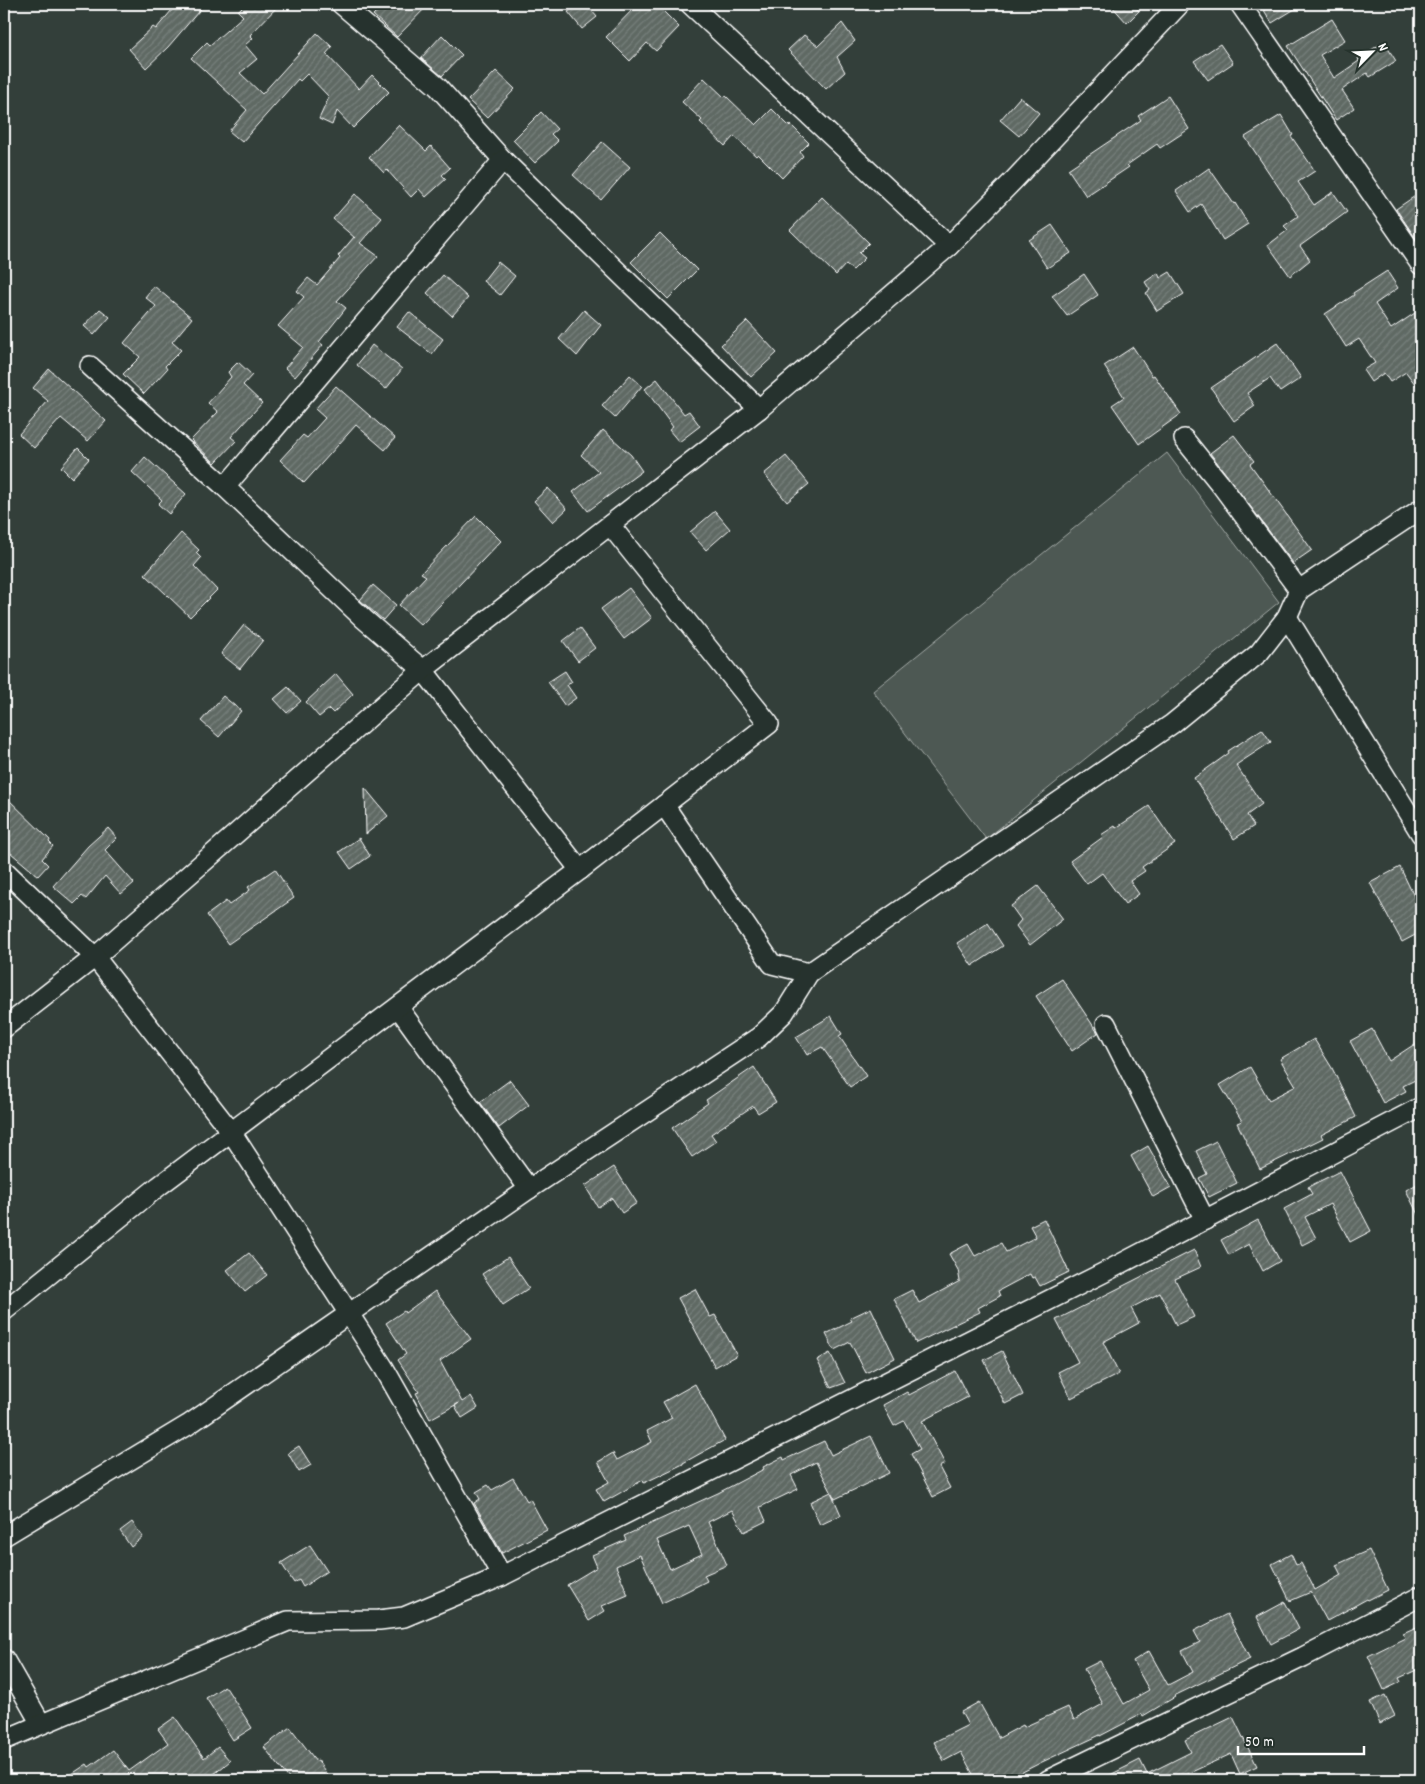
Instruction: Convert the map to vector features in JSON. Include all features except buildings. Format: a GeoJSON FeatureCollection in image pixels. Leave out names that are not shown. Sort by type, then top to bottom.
{"type":"FeatureCollection","features":[{"type":"Feature","properties":{"kind":"street"},"geometry":{"type":"LineString","coordinates":[[341,4],[438,87],[503,160],[759,409]]}},
{"type":"Feature","properties":{"kind":"street"},"geometry":{"type":"LineString","coordinates":[[690,4],[949,246]]}},
{"type":"Feature","properties":{"kind":"street"},"geometry":{"type":"LineString","coordinates":[[4,1028],[95,957],[423,670],[759,409],[949,246],[1180,4]]}},
{"type":"Feature","properties":{"kind":"street"},"geometry":{"type":"LineString","coordinates":[[1240,4],[1421,264]]}},
{"type":"Feature","properties":{"kind":"street"},"geometry":{"type":"LineString","coordinates":[[225,486],[503,160]]}},
{"type":"Feature","properties":{"kind":"street"},"geometry":{"type":"LineString","coordinates":[[90,366],[225,486],[364,619],[423,670],[580,870]]}},
{"type":"Feature","properties":{"kind":"street"},"geometry":{"type":"LineString","coordinates":[[1184,439],[1222,485],[1299,590]]}},
{"type":"Feature","properties":{"kind":"street"},"geometry":{"type":"LineString","coordinates":[[4,1536],[188,1425],[529,1189],[759,1037],[784,1013],[809,973],[1172,724],[1259,653],[1287,617],[1299,590],[1421,508]]}},
{"type":"Feature","properties":{"kind":"street"},"geometry":{"type":"LineString","coordinates":[[4,1311],[159,1186],[580,870],[769,724],[610,525]]}},
{"type":"Feature","properties":{"kind":"street"},"geometry":{"type":"LineString","coordinates":[[1287,617],[1421,834]]}},
{"type":"Feature","properties":{"kind":"street"},"geometry":{"type":"LineString","coordinates":[[664,805],[772,964],[809,973]]}},
{"type":"Feature","properties":{"kind":"street"},"geometry":{"type":"LineString","coordinates":[[4,870],[95,957],[231,1132],[384,1368],[502,1576]]}},
{"type":"Feature","properties":{"kind":"street"},"geometry":{"type":"LineString","coordinates":[[398,1006],[529,1189]]}},
{"type":"Feature","properties":{"kind":"street"},"geometry":{"type":"LineString","coordinates":[[1106,1024],[1205,1220]]}},
{"type":"Feature","properties":{"kind":"street"},"geometry":{"type":"LineString","coordinates":[[4,1740],[288,1621],[378,1620],[404,1617],[502,1576],[1205,1220],[1421,1107]]}},
{"type":"Feature","properties":{"kind":"street"},"geometry":{"type":"LineString","coordinates":[[1048,1780],[1303,1657],[1421,1596]]}},
{"type":"Feature","properties":{"kind":"street"},"geometry":{"type":"LineString","coordinates":[[4,1659],[41,1724]]}},
{"type":"Feature","properties":{"kind":"shaded area"},"geometry":{"type":"Polygon","coordinates":[[[1167,453],[1279,602],[986,839],[873,691],[1167,453]]]}}]}
